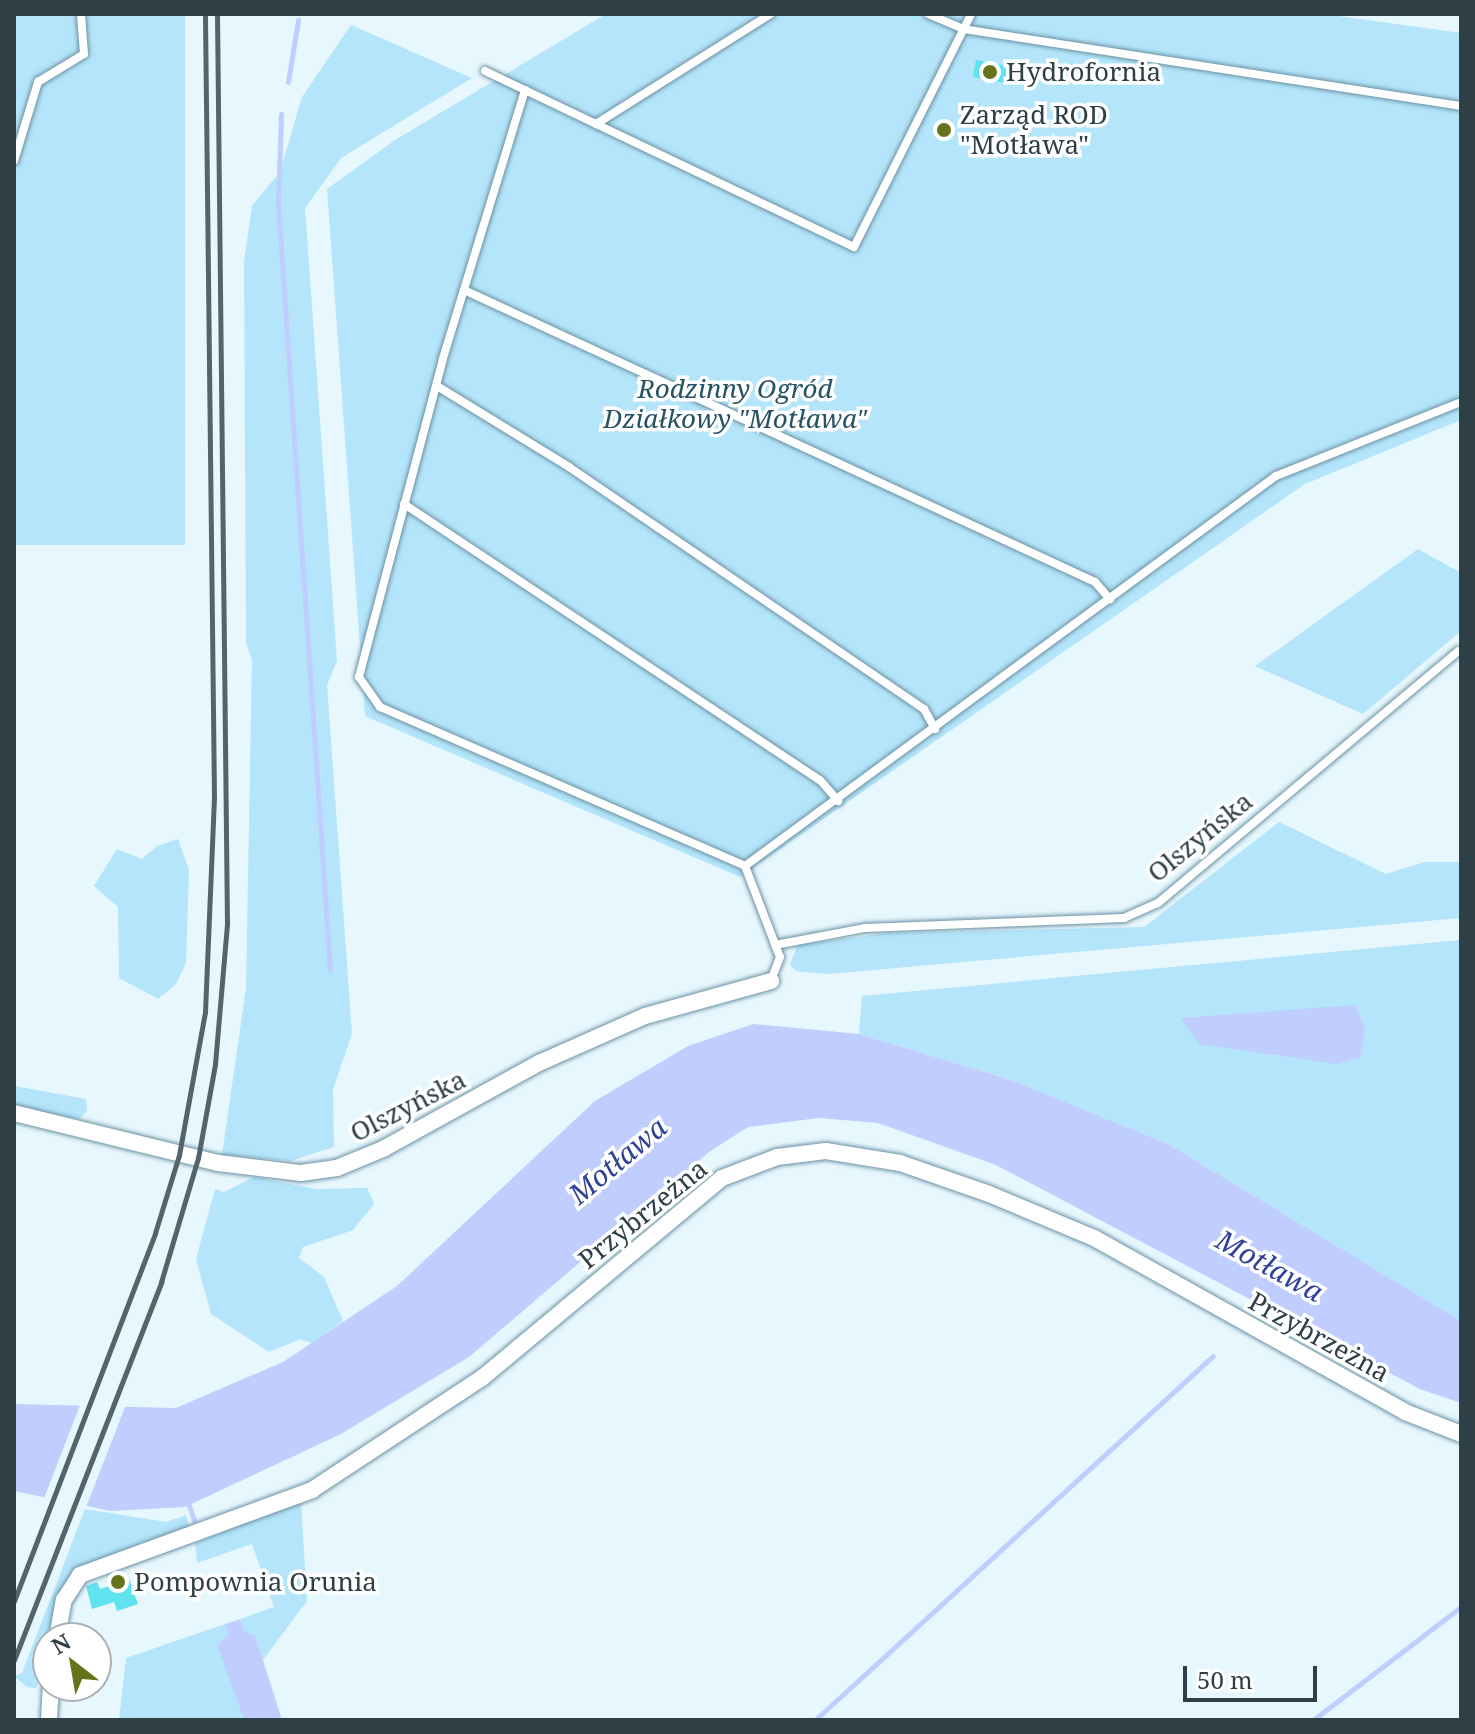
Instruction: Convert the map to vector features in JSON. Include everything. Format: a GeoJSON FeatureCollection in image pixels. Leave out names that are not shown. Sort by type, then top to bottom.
{"type":"FeatureCollection","features":[{"type":"Feature","properties":{"kind":"street","name":"Olszyńska"},"geometry":{"type":"LineString","coordinates":[[14,1113],[218,1163],[301,1173],[337,1168],[385,1148],[539,1063],[645,1016],[771,981]]}},
{"type":"Feature","properties":{"kind":"street","name":"Przybrzeżna"},"geometry":{"type":"LineString","coordinates":[[60,1622],[64,1600],[80,1575],[312,1490],[482,1378],[722,1178],[777,1157],[826,1151],[900,1163],[989,1194],[1094,1238],[1405,1412],[1461,1434]]}},
{"type":"Feature","properties":{"kind":"lane"},"geometry":{"type":"LineString","coordinates":[[14,161],[38,82],[84,54],[81,14]]}},
{"type":"Feature","properties":{"kind":"lane"},"geometry":{"type":"LineString","coordinates":[[596,124],[771,14]]}},
{"type":"Feature","properties":{"kind":"lane"},"geometry":{"type":"LineString","coordinates":[[928,14],[963,29],[1461,106]]}},
{"type":"Feature","properties":{"kind":"lane"},"geometry":{"type":"LineString","coordinates":[[485,71],[854,247],[971,14]]}},
{"type":"Feature","properties":{"kind":"lane"},"geometry":{"type":"LineString","coordinates":[[525,90],[464,290],[363,649],[359,677],[365,693],[380,707],[746,869],[1276,476],[1461,402]]}},
{"type":"Feature","properties":{"kind":"lane"},"geometry":{"type":"LineString","coordinates":[[464,290],[1095,582],[1110,599]]}},
{"type":"Feature","properties":{"kind":"lane"},"geometry":{"type":"LineString","coordinates":[[437,386],[569,467],[924,709],[935,729]]}},
{"type":"Feature","properties":{"kind":"lane"},"geometry":{"type":"LineString","coordinates":[[404,504],[820,780],[838,801]]}},
{"type":"Feature","properties":{"kind":"lane","name":"Olszyńska"},"geometry":{"type":"LineString","coordinates":[[775,945],[865,928],[1124,918],[1158,903],[1458,651]]}},
{"type":"Feature","properties":{"kind":"lane","name":"Olszyńska"},"geometry":{"type":"LineString","coordinates":[[746,869],[780,957],[771,981]]}},
{"type":"Feature","properties":{"kind":"green space"},"geometry":{"type":"Polygon","coordinates":[[[14,14],[185,14],[185,545],[14,545],[14,14]]]}},
{"type":"Feature","properties":{"kind":"green space","name":"Rodzinny Ogród Działkowy \"Motława\""},"geometry":{"type":"Polygon","coordinates":[[[606,14],[1324,14],[1461,33],[1461,420],[1305,484],[740,877],[365,716],[327,189],[395,140],[606,14]]]}},
{"type":"Feature","properties":{"kind":"green space"},"geometry":{"type":"Polygon","coordinates":[[[351,25],[472,78],[341,158],[305,208],[337,661],[327,685],[352,1034],[333,1089],[334,1147],[291,1161],[222,1155],[246,988],[252,660],[246,643],[244,262],[252,206],[280,172],[302,97],[351,25]]]}},
{"type":"Feature","properties":{"kind":"green space"},"geometry":{"type":"Polygon","coordinates":[[[1418,549],[1461,573],[1461,631],[1363,714],[1255,666],[1418,549]]]}},
{"type":"Feature","properties":{"kind":"green space"},"geometry":{"type":"Polygon","coordinates":[[[1279,822],[1386,874],[1424,862],[1461,862],[1461,918],[828,974],[796,971],[790,964],[798,945],[887,933],[1144,927],[1279,822]]]}},
{"type":"Feature","properties":{"kind":"green space"},"geometry":{"type":"Polygon","coordinates":[[[178,839],[189,870],[186,963],[176,984],[158,999],[119,978],[118,907],[94,886],[117,849],[142,859],[157,846],[178,839]]]}},
{"type":"Feature","properties":{"kind":"green space"},"geometry":{"type":"Polygon","coordinates":[[[1461,940],[1461,1321],[1168,1144],[1014,1081],[859,1034],[862,996],[1461,940]]]}},
{"type":"Feature","properties":{"kind":"green space"},"geometry":{"type":"Polygon","coordinates":[[[14,1086],[86,1099],[87,1111],[79,1119],[14,1107],[14,1086]]]}},
{"type":"Feature","properties":{"kind":"green space"},"geometry":{"type":"Polygon","coordinates":[[[254,1177],[316,1189],[367,1188],[374,1204],[353,1230],[303,1247],[299,1258],[324,1277],[343,1321],[312,1343],[300,1339],[269,1352],[211,1314],[196,1259],[215,1189],[224,1192],[254,1177]]]}},
{"type":"Feature","properties":{"kind":"green space"},"geometry":{"type":"Polygon","coordinates":[[[301,1501],[307,1601],[263,1660],[255,1635],[244,1631],[240,1619],[274,1607],[252,1544],[197,1563],[195,1543],[301,1501]]]}},
{"type":"Feature","properties":{"kind":"green space"},"geometry":{"type":"Polygon","coordinates":[[[85,1509],[166,1522],[186,1515],[190,1528],[76,1570],[57,1602],[53,1622],[42,1622],[85,1509]]]}},
{"type":"Feature","properties":{"kind":"green space"},"geometry":{"type":"Polygon","coordinates":[[[225,1624],[229,1635],[218,1645],[244,1720],[119,1720],[126,1658],[225,1624]]]}},
{"type":"Feature","properties":{"kind":"green space"},"geometry":{"type":"Polygon","coordinates":[[[32,1647],[32,1688],[14,1676],[22,1673],[32,1647]]]}},
{"type":"Feature","properties":{"kind":"water"},"geometry":{"type":"Polygon","coordinates":[[[1355,1005],[1365,1028],[1360,1057],[1336,1064],[1199,1044],[1181,1018],[1355,1005]]]}},
{"type":"Feature","properties":{"kind":"water","name":"Motława"},"geometry":{"type":"Polygon","coordinates":[[[753,1024],[859,1034],[1014,1081],[1168,1144],[1461,1321],[1461,1403],[1420,1389],[996,1165],[878,1123],[819,1118],[748,1127],[709,1152],[469,1357],[341,1434],[185,1507],[111,1511],[14,1491],[14,1404],[176,1408],[283,1362],[397,1286],[595,1101],[688,1046],[753,1024]]]}},
{"type":"Feature","properties":{"kind":"water"},"geometry":{"type":"Polygon","coordinates":[[[240,1619],[244,1631],[255,1635],[282,1720],[244,1720],[217,1645],[229,1635],[225,1624],[240,1619]]]}},
{"type":"Feature","properties":{"kind":"pier"},"geometry":{"type":"Polygon","coordinates":[[[82,1400],[127,1402],[85,1510],[43,1501],[82,1400]]]}},
{"type":"Feature","properties":{"kind":"building","name":"Hydrofornia"},"geometry":{"type":"Polygon","coordinates":[[[976,60],[1008,66],[1005,83],[973,77],[976,60]]]}},
{"type":"Feature","properties":{"kind":"building"},"geometry":{"type":"Polygon","coordinates":[[[129,1579],[138,1604],[117,1611],[114,1602],[92,1609],[86,1586],[97,1582],[100,1589],[129,1579]]]}},
{"type":"Feature","properties":{"kind":"waterway"},"geometry":{"type":"LineString","coordinates":[[288,82],[298,20]]}},
{"type":"Feature","properties":{"kind":"waterway"},"geometry":{"type":"LineString","coordinates":[[281,114],[278,203],[330,970]]}},
{"type":"Feature","properties":{"kind":"waterway"},"geometry":{"type":"LineString","coordinates":[[815,1720],[1213,1356]]}},
{"type":"Feature","properties":{"kind":"waterway"},"geometry":{"type":"LineString","coordinates":[[188,1502],[194,1520]]}},
{"type":"Feature","properties":{"kind":"waterway"},"geometry":{"type":"LineString","coordinates":[[1313,1720],[1461,1607]]}},
{"type":"Feature","properties":{"kind":"railway"},"geometry":{"type":"LineString","coordinates":[[14,1601],[155,1233],[179,1155],[205,1012],[214,798],[205,14]]}},
{"type":"Feature","properties":{"kind":"railway"},"geometry":{"type":"LineString","coordinates":[[14,1660],[161,1282],[198,1158],[215,1064],[227,924],[217,14]]}},
{"type":"Feature","properties":{"kind":"place","name":"Hydrofornia"},"geometry":{"type":"Point","coordinates":[990,72]}},
{"type":"Feature","properties":{"kind":"place","name":"Zarząd ROD \"Motława\""},"geometry":{"type":"Point","coordinates":[944,130]}},
{"type":"Feature","properties":{"kind":"place","name":"Pompownia Orunia"},"geometry":{"type":"Point","coordinates":[118,1582]}}]}
